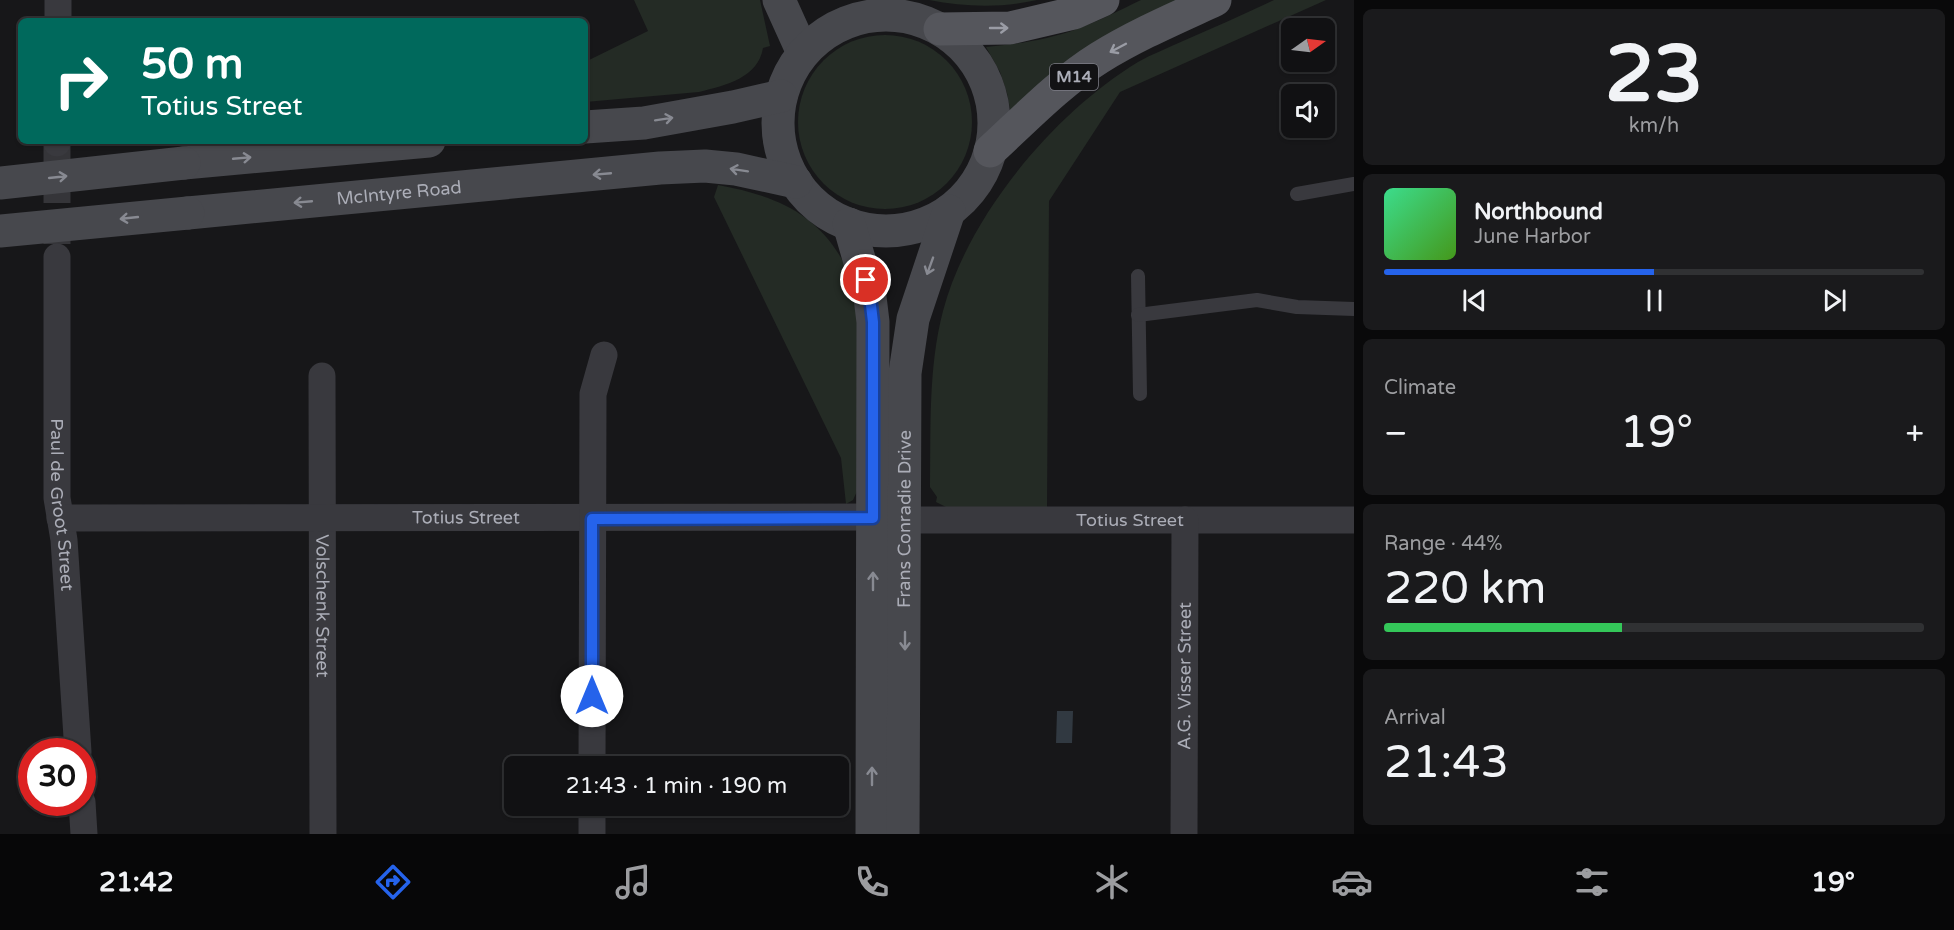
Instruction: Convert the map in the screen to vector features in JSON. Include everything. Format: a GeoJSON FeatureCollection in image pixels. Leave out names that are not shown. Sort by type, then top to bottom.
{"type":"FeatureCollection","features":[{"type":"Feature","properties":{"kind":"main road"},"geometry":{"type":"LineString","coordinates":[[779,0],[803,53]]}},
{"type":"Feature","properties":{"kind":"main road","name":"M14"},"geometry":{"type":"LineString","coordinates":[[940,29],[1010,28],[1074,13],[1102,0]]}},
{"type":"Feature","properties":{"kind":"main road","name":"M14"},"geometry":{"type":"LineString","coordinates":[[990,151],[1047,98],[1099,58],[1170,20],[1215,0]]}},
{"type":"Feature","properties":{"kind":"main road","name":"M14"},"geometry":{"type":"LineString","coordinates":[[861,8],[924,21],[940,29],[968,51],[986,81],[992,99],[994,134],[990,151],[977,181],[962,200],[949,211],[927,223],[901,230],[875,230],[849,224],[820,208],[796,182],[785,160],[778,125],[781,96],[803,53],[816,40],[861,8]]}},
{"type":"Feature","properties":{"kind":"main road"},"geometry":{"type":"LineString","coordinates":[[588,127],[644,123],[781,96]]}},
{"type":"Feature","properties":{"kind":"main road"},"geometry":{"type":"LineString","coordinates":[[0,183],[184,163],[396,144]]}},
{"type":"Feature","properties":{"kind":"main road","name":"McIntyre Road"},"geometry":{"type":"LineString","coordinates":[[0,231],[660,168],[705,166],[736,169],[796,182]]}},
{"type":"Feature","properties":{"kind":"main road","name":"Frans Conradie Drive"},"geometry":{"type":"LineString","coordinates":[[903,834],[905,374],[913,319],[949,211]]}},
{"type":"Feature","properties":{"kind":"main road","name":"Frans Conradie Drive"},"geometry":{"type":"LineString","coordinates":[[849,224],[870,297],[873,322],[872,834]]}},
{"type":"Feature","properties":{"kind":"street"},"geometry":{"type":"LineString","coordinates":[[58,0],[58,18]]}},
{"type":"Feature","properties":{"kind":"street","name":"Paul de Groot Street"},"geometry":{"type":"LineString","coordinates":[[57,257],[57,498],[65,552],[77,738]]}},
{"type":"Feature","properties":{"kind":"street"},"geometry":{"type":"LineString","coordinates":[[592,756],[592,394],[604,355]]}},
{"type":"Feature","properties":{"kind":"street","name":"Volschenk Street"},"geometry":{"type":"LineString","coordinates":[[322,376],[323,834]]}},
{"type":"Feature","properties":{"kind":"street","name":"Totius Street"},"geometry":{"type":"LineString","coordinates":[[60,518],[873,518]]}},
{"type":"Feature","properties":{"kind":"street","name":"Totius Street"},"geometry":{"type":"LineString","coordinates":[[906,520],[1354,520]]}},
{"type":"Feature","properties":{"kind":"street","name":"A.G. Visser Street"},"geometry":{"type":"LineString","coordinates":[[1184,834],[1185,520]]}},
{"type":"Feature","properties":{"kind":"street"},"geometry":{"type":"LineString","coordinates":[[83,816],[84,834]]}},
{"type":"Feature","properties":{"kind":"street"},"geometry":{"type":"LineString","coordinates":[[592,816],[592,834]]}},
{"type":"Feature","properties":{"kind":"lane"},"geometry":{"type":"LineString","coordinates":[[1297,194],[1354,184]]}},
{"type":"Feature","properties":{"kind":"lane"},"geometry":{"type":"LineString","coordinates":[[1138,276],[1140,394]]}},
{"type":"Feature","properties":{"kind":"lane"},"geometry":{"type":"LineString","coordinates":[[1138,315],[1257,300],[1297,307],[1354,309]]}},
{"type":"Feature","properties":{"kind":"shaded area"},"geometry":{"type":"Polygon","coordinates":[[[634,0],[760,0],[770,46],[763,48],[755,67],[730,83],[699,92],[588,102],[588,61],[648,31],[634,0]]]}},
{"type":"Feature","properties":{"kind":"shaded area"},"geometry":{"type":"Polygon","coordinates":[[[929,0],[1037,0],[983,6],[929,0]]]}},
{"type":"Feature","properties":{"kind":"shaded area"},"geometry":{"type":"Polygon","coordinates":[[[1141,0],[1178,0],[1011,114],[1000,72],[986,47],[1032,41],[1066,33],[1141,0]]]}},
{"type":"Feature","properties":{"kind":"shaded area"},"geometry":{"type":"Polygon","coordinates":[[[1274,0],[1326,0],[1281,18],[1281,20],[1120,92],[1049,201],[1047,507],[946,507],[936,502],[937,497],[930,487],[931,421],[938,333],[955,275],[972,239],[994,204],[1018,170],[1046,138],[1107,83],[1149,56],[1274,0]]]}},
{"type":"Feature","properties":{"kind":"shaded area"},"geometry":{"type":"Polygon","coordinates":[[[885,35],[918,42],[933,50],[946,61],[957,74],[965,89],[972,122],[965,155],[957,170],[946,183],[933,194],[918,202],[885,209],[852,202],[837,194],[824,183],[813,170],[805,155],[798,122],[805,89],[813,74],[824,61],[837,50],[852,42],[885,35]]]}},
{"type":"Feature","properties":{"kind":"shaded area"},"geometry":{"type":"Polygon","coordinates":[[[718,185],[759,195],[795,211],[825,235],[837,251],[849,275],[857,302],[859,487],[853,500],[846,504],[841,458],[714,197],[718,185]]]}},
{"type":"Feature","properties":{"kind":"shaded area"},"geometry":{"type":"Polygon","coordinates":[[[1057,711],[1073,711],[1072,743],[1056,743],[1057,711]]]}},
{"type":"Feature","properties":{"kind":"tunnel"},"geometry":{"type":"LineString","coordinates":[[57,144],[57,244]]}},
{"type":"Feature","properties":{"kind":"route"},"geometry":{"type":"LineString","coordinates":[[592,696],[592,519],[873,518],[873,322],[866,280]]}}]}
